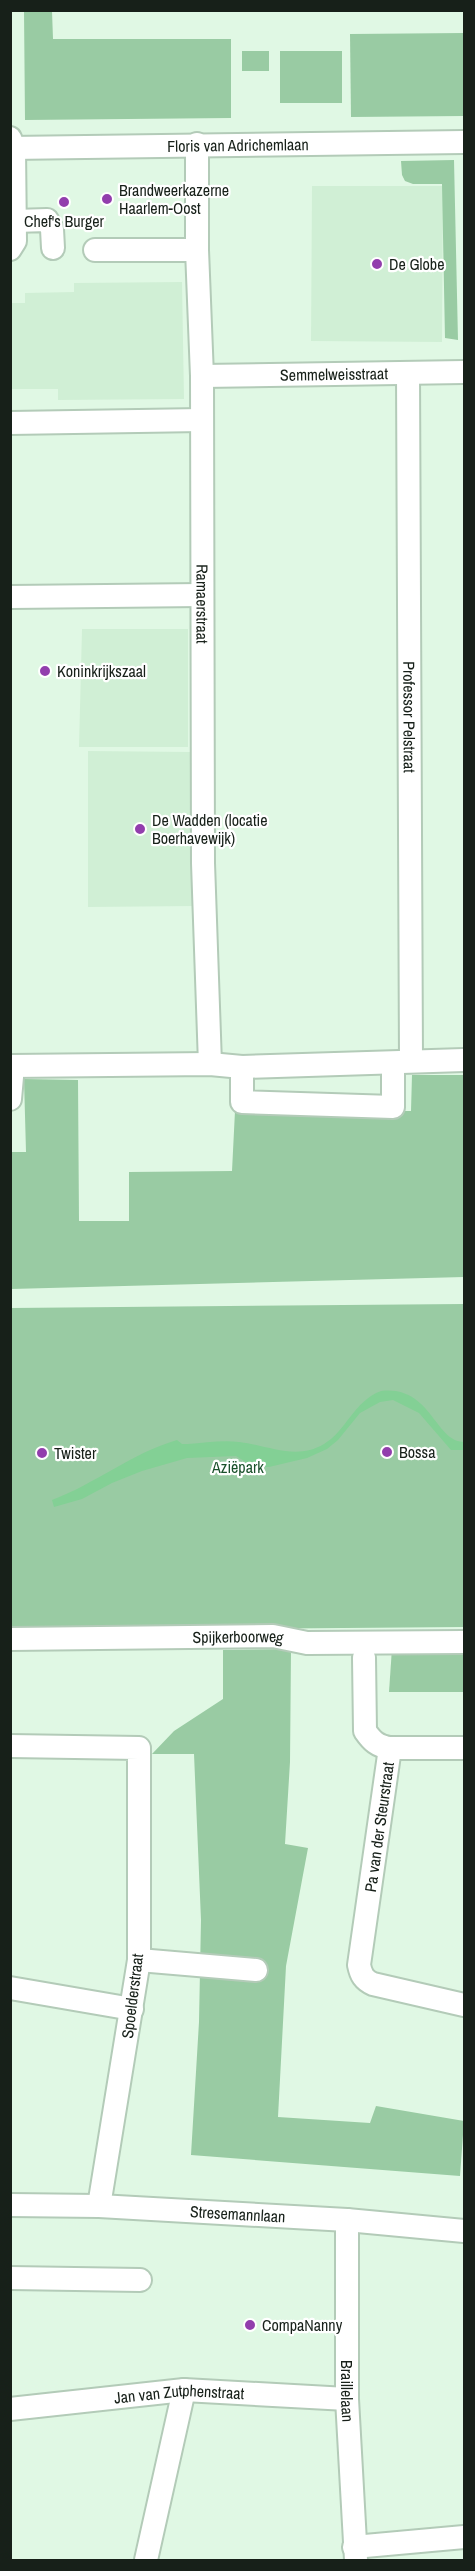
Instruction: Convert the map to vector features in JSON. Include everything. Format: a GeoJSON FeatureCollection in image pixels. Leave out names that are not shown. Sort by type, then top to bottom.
{"type":"FeatureCollection","features":[{"type":"Feature","properties":{"kind":"street","name":"Floris van Adrichemlaan"},"geometry":{"type":"LineString","coordinates":[[12,145],[465,142]]}},
{"type":"Feature","properties":{"kind":"street","name":"Ramaerstraat"},"geometry":{"type":"LineString","coordinates":[[197,144],[197,250],[202,376],[203,885],[210,1064]]}},
{"type":"Feature","properties":{"kind":"street"},"geometry":{"type":"LineString","coordinates":[[10,249],[15,241],[12,145]]}},
{"type":"Feature","properties":{"kind":"street"},"geometry":{"type":"LineString","coordinates":[[15,221],[47,220],[52,229],[53,248]]}},
{"type":"Feature","properties":{"kind":"street"},"geometry":{"type":"LineString","coordinates":[[95,250],[197,250]]}},
{"type":"Feature","properties":{"kind":"street","name":"Semmelweisstraat"},"geometry":{"type":"LineString","coordinates":[[202,376],[465,372]]}},
{"type":"Feature","properties":{"kind":"street","name":"Professor Pelstraat"},"geometry":{"type":"LineString","coordinates":[[242,1067],[242,1102],[393,1107],[402,1061],[408,373]]}},
{"type":"Feature","properties":{"kind":"street"},"geometry":{"type":"LineString","coordinates":[[10,423],[202,420]]}},
{"type":"Feature","properties":{"kind":"street"},"geometry":{"type":"LineString","coordinates":[[10,597],[202,595]]}},
{"type":"Feature","properties":{"kind":"street"},"geometry":{"type":"LineString","coordinates":[[10,1099],[12,1066],[210,1064],[242,1067],[465,1060]]}},
{"type":"Feature","properties":{"kind":"street","name":"Spijkerboorweg"},"geometry":{"type":"LineString","coordinates":[[10,1639],[273,1636],[307,1643],[465,1642]]}},
{"type":"Feature","properties":{"kind":"street","name":"Pa van der Steurstraat"},"geometry":{"type":"LineString","coordinates":[[364,1658],[365,1731],[379,1746],[390,1748],[359,1965],[361,1973],[365,1980],[373,1984],[465,2004]]}},
{"type":"Feature","properties":{"kind":"street","name":"Spoelderstraat"},"geometry":{"type":"LineString","coordinates":[[10,1746],[139,1748],[139,1960],[99,2206]]}},
{"type":"Feature","properties":{"kind":"street"},"geometry":{"type":"LineString","coordinates":[[390,1748],[465,1748]]}},
{"type":"Feature","properties":{"kind":"street"},"geometry":{"type":"LineString","coordinates":[[139,1960],[256,1970]]}},
{"type":"Feature","properties":{"kind":"street"},"geometry":{"type":"LineString","coordinates":[[10,1988],[132,2009]]}},
{"type":"Feature","properties":{"kind":"street","name":"Stresemannlaan"},"geometry":{"type":"LineString","coordinates":[[10,2205],[99,2206],[347,2220],[465,2231]]}},
{"type":"Feature","properties":{"kind":"street","name":"Braillelaan"},"geometry":{"type":"LineString","coordinates":[[347,2220],[347,2400],[355,2554]]}},
{"type":"Feature","properties":{"kind":"street"},"geometry":{"type":"LineString","coordinates":[[10,2278],[140,2280]]}},
{"type":"Feature","properties":{"kind":"street"},"geometry":{"type":"LineString","coordinates":[[146,2560],[184,2390]]}},
{"type":"Feature","properties":{"kind":"street","name":"Jan van Zutphenstraat"},"geometry":{"type":"LineString","coordinates":[[10,2409],[184,2390],[347,2400]]}},
{"type":"Feature","properties":{"kind":"street"},"geometry":{"type":"LineString","coordinates":[[355,2554],[465,2537]]}},
{"type":"Feature","properties":{"kind":"shaded area","name":"De Globe"},"geometry":{"type":"Polygon","coordinates":[[[312,186],[443,186],[442,342],[311,341],[312,186]]]}},
{"type":"Feature","properties":{"kind":"shaded area"},"geometry":{"type":"Polygon","coordinates":[[[182,282],[184,399],[58,400],[58,389],[11,389],[11,303],[25,303],[25,293],[74,292],[74,283],[182,282]]]}},
{"type":"Feature","properties":{"kind":"shaded area"},"geometry":{"type":"Polygon","coordinates":[[[82,629],[188,629],[188,747],[79,747],[82,629]]]}},
{"type":"Feature","properties":{"kind":"shaded area","name":"De Wadden (locatie Boerhavewijk)"},"geometry":{"type":"Polygon","coordinates":[[[88,751],[190,752],[195,906],[88,907],[88,751]]]}},
{"type":"Feature","properties":{"kind":"shaded area"},"geometry":{"type":"Polygon","coordinates":[[[381,1391],[398,1391],[411,1396],[422,1404],[454,1440],[464,1442],[464,1450],[451,1450],[419,1413],[393,1400],[380,1402],[360,1413],[338,1440],[327,1449],[307,1458],[269,1467],[254,1467],[236,1456],[187,1458],[142,1471],[112,1483],[82,1499],[54,1507],[52,1500],[83,1486],[129,1460],[177,1440],[182,1444],[239,1442],[292,1452],[313,1449],[332,1438],[364,1402],[381,1391]]]}},
{"type":"Feature","properties":{"kind":"green space"},"geometry":{"type":"Polygon","coordinates":[[[24,11],[52,11],[53,39],[231,39],[231,118],[25,120],[24,11]]]}},
{"type":"Feature","properties":{"kind":"green space"},"geometry":{"type":"Polygon","coordinates":[[[464,33],[464,116],[351,117],[350,34],[464,33]]]}},
{"type":"Feature","properties":{"kind":"green space"},"geometry":{"type":"Polygon","coordinates":[[[242,51],[269,51],[269,71],[242,71],[242,51]]]}},
{"type":"Feature","properties":{"kind":"green space"},"geometry":{"type":"Polygon","coordinates":[[[280,51],[342,51],[342,103],[280,103],[280,51]]]}},
{"type":"Feature","properties":{"kind":"green space"},"geometry":{"type":"Polygon","coordinates":[[[454,160],[458,340],[445,338],[442,184],[413,184],[405,181],[401,161],[454,160]]]}},
{"type":"Feature","properties":{"kind":"green space"},"geometry":{"type":"Polygon","coordinates":[[[412,1075],[464,1075],[464,1277],[11,1289],[10,1152],[26,1152],[24,1079],[78,1080],[79,1221],[129,1221],[129,1172],[232,1171],[235,1111],[411,1111],[412,1075]]]}},
{"type":"Feature","properties":{"kind":"green space","name":"Aziëpark"},"geometry":{"type":"Polygon","coordinates":[[[464,1304],[464,1627],[11,1631],[11,1308],[464,1304]]]}},
{"type":"Feature","properties":{"kind":"green space"},"geometry":{"type":"Polygon","coordinates":[[[464,1647],[464,1692],[389,1692],[392,1648],[464,1647]]]}},
{"type":"Feature","properties":{"kind":"green space"},"geometry":{"type":"Polygon","coordinates":[[[291,1649],[290,1762],[285,1844],[308,1848],[286,1966],[278,2117],[370,2123],[376,2106],[464,2121],[460,2176],[191,2155],[199,2022],[201,1920],[194,1754],[152,1754],[174,1731],[223,1699],[223,1650],[291,1649]]]}},
{"type":"Feature","properties":{"kind":"place","name":"Brandweerkazerne Haarlem-Oost"},"geometry":{"type":"Point","coordinates":[107,199]}},
{"type":"Feature","properties":{"kind":"place","name":"Chef's Burger"},"geometry":{"type":"Point","coordinates":[64,202]}},
{"type":"Feature","properties":{"kind":"place","name":"De Globe"},"geometry":{"type":"Point","coordinates":[377,264]}},
{"type":"Feature","properties":{"kind":"place","name":"Koninkrijkszaal"},"geometry":{"type":"Point","coordinates":[45,671]}},
{"type":"Feature","properties":{"kind":"place","name":"De Wadden (locatie Boerhavewijk)"},"geometry":{"type":"Point","coordinates":[140,829]}},
{"type":"Feature","properties":{"kind":"place","name":"Bossa"},"geometry":{"type":"Point","coordinates":[387,1452]}},
{"type":"Feature","properties":{"kind":"place","name":"Twister"},"geometry":{"type":"Point","coordinates":[42,1453]}},
{"type":"Feature","properties":{"kind":"place","name":"CompaNanny"},"geometry":{"type":"Point","coordinates":[250,2325]}}]}
